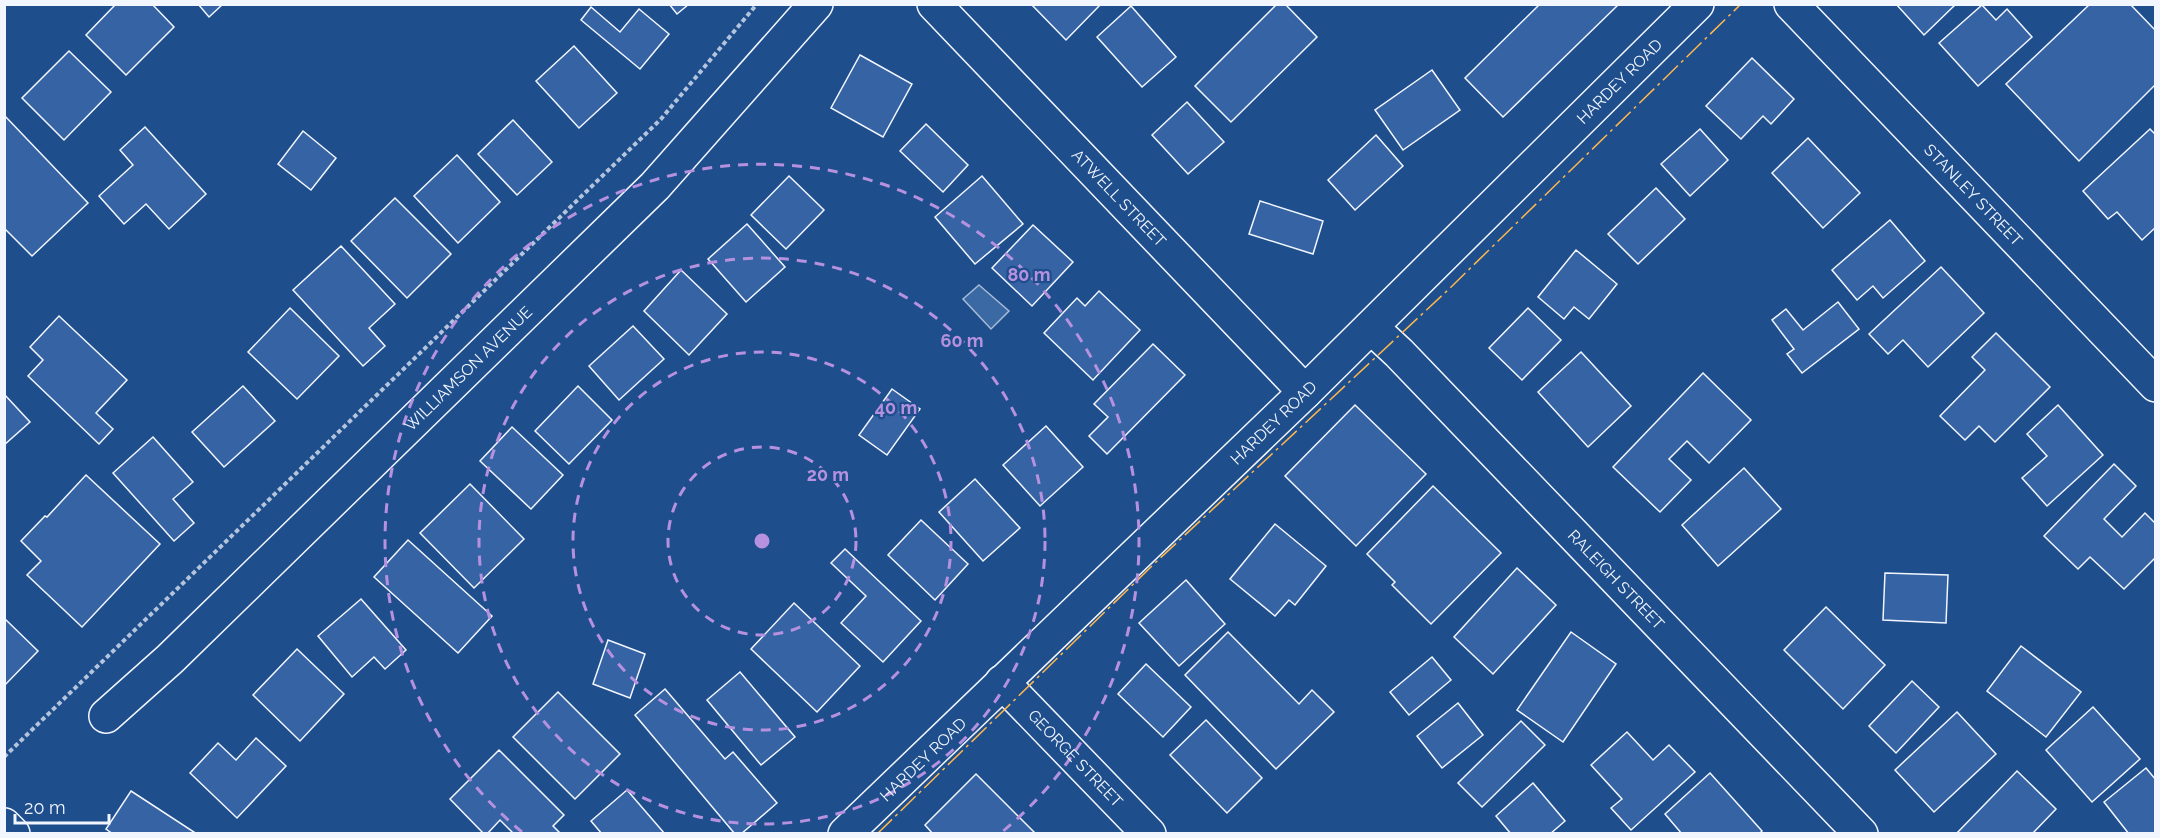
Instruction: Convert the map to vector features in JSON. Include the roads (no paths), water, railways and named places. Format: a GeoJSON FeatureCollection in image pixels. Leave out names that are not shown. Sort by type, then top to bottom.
{"type":"FeatureCollection","features":[{"type":"Feature","properties":{"kind":"street","name":"WILLIAMSON AVENUE"},"geometry":{"type":"LineString","coordinates":[[106,716],[170,659],[655,186],[816,4]]}},
{"type":"Feature","properties":{"kind":"street","name":"ATWELL STREET"},"geometry":{"type":"LineString","coordinates":[[934,4],[1305,393]]}},
{"type":"Feature","properties":{"kind":"street","name":"HARDEY ROAD"},"geometry":{"type":"LineString","coordinates":[[845,834],[1305,393],[1697,4]]}},
{"type":"Feature","properties":{"kind":"street","name":"STANLEY STREET"},"geometry":{"type":"LineString","coordinates":[[1791,4],[2156,385]]}},
{"type":"Feature","properties":{"kind":"street","name":"RALEIGH STREET"},"geometry":{"type":"LineString","coordinates":[[1371,327],[1399,353],[1861,834]]}},
{"type":"Feature","properties":{"kind":"street","name":"GEORGE STREET"},"geometry":{"type":"LineString","coordinates":[[1002,682],[1149,834]]}},
{"type":"Feature","properties":{"kind":"street"},"geometry":{"type":"LineString","coordinates":[[4,825],[12,834]]}},
{"type":"Feature","properties":{"kind":"water"},"geometry":{"type":"Polygon","coordinates":[[[979,285],[1009,311],[991,329],[963,299],[979,285]]]}}]}
